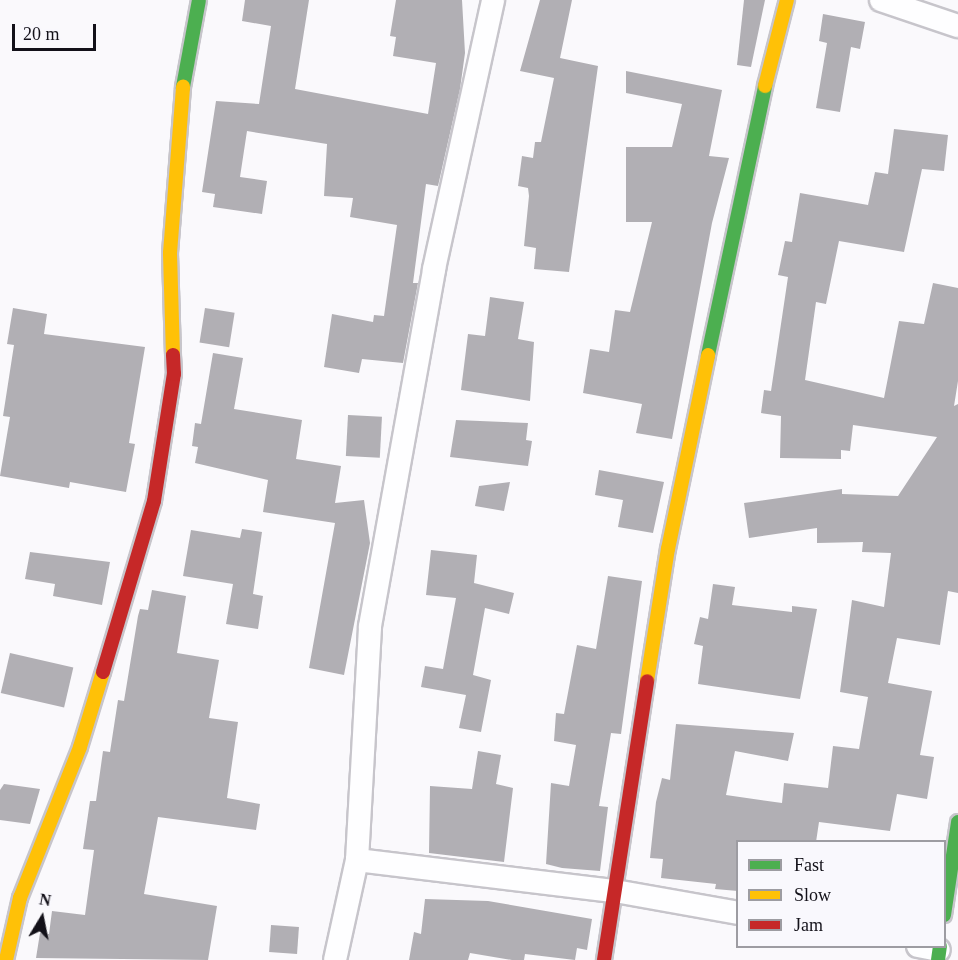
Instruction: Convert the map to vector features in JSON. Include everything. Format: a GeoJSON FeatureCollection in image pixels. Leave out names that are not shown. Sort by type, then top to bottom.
{"type":"FeatureCollection","features":[{"type":"Feature","properties":{"kind":"street"},"geometry":{"type":"LineString","coordinates":[[6,960],[20,898],[80,747],[154,501],[174,374],[170,253],[184,74],[199,0]]}},
{"type":"Feature","properties":{"kind":"street"},"geometry":{"type":"LineString","coordinates":[[335,960],[357,860],[370,626],[434,269],[493,0]]}},
{"type":"Feature","properties":{"kind":"street"},"geometry":{"type":"LineString","coordinates":[[604,960],[668,549],[759,109],[787,0]]}},
{"type":"Feature","properties":{"kind":"street"},"geometry":{"type":"LineString","coordinates":[[881,0],[958,26]]}},
{"type":"Feature","properties":{"kind":"street"},"geometry":{"type":"LineString","coordinates":[[946,908],[958,822]]}},
{"type":"Feature","properties":{"kind":"street"},"geometry":{"type":"LineString","coordinates":[[357,860],[615,891],[736,913]]}},
{"type":"Feature","properties":{"kind":"building"},"geometry":{"type":"Polygon","coordinates":[[[245,0],[309,0],[295,89],[428,114],[436,63],[393,56],[396,37],[390,36],[396,0],[462,0],[465,53],[460,89],[438,186],[426,184],[413,283],[418,283],[403,363],[362,359],[359,373],[324,367],[332,314],[373,322],[374,315],[384,316],[397,225],[350,217],[353,198],[324,196],[327,144],[247,131],[240,177],[267,181],[262,214],[213,207],[215,194],[202,192],[216,101],[259,104],[271,26],[242,21],[245,0]]]}},
{"type":"Feature","properties":{"kind":"building"},"geometry":{"type":"Polygon","coordinates":[[[540,0],[572,0],[560,58],[598,66],[569,272],[534,269],[536,248],[524,246],[529,196],[528,188],[518,186],[522,156],[533,158],[535,142],[541,142],[554,78],[520,71],[540,0]]]}},
{"type":"Feature","properties":{"kind":"building"},"geometry":{"type":"Polygon","coordinates":[[[744,0],[765,0],[751,67],[737,65],[744,0]]]}},
{"type":"Feature","properties":{"kind":"building"},"geometry":{"type":"Polygon","coordinates":[[[823,14],[865,22],[860,49],[851,47],[840,112],[816,108],[827,43],[819,41],[823,14]]]}},
{"type":"Feature","properties":{"kind":"building"},"geometry":{"type":"Polygon","coordinates":[[[626,71],[722,90],[709,156],[729,158],[712,223],[672,439],[636,433],[642,404],[583,393],[590,349],[609,352],[615,310],[630,312],[652,222],[626,222],[626,147],[672,147],[682,104],[626,93],[626,71]]]}},
{"type":"Feature","properties":{"kind":"building"},"geometry":{"type":"Polygon","coordinates":[[[894,129],[948,135],[944,171],[922,169],[904,252],[839,241],[826,304],[816,302],[805,380],[884,398],[899,321],[924,324],[933,283],[958,288],[958,381],[954,406],[958,404],[958,593],[948,591],[940,645],[897,638],[888,683],[932,691],[920,755],[934,757],[927,799],[897,794],[890,831],[819,822],[816,840],[736,840],[736,891],[715,889],[716,884],[661,878],[663,859],[650,858],[656,802],[662,778],[670,780],[676,724],[794,733],[788,761],[735,751],[726,795],[782,803],[784,783],[828,788],[833,746],[859,749],[868,697],[840,692],[852,600],[884,607],[891,553],[862,552],[863,542],[817,543],[817,528],[749,538],[744,503],[842,489],[842,494],[898,496],[937,437],[853,425],[850,451],[841,450],[841,459],[780,458],[781,416],[761,413],[764,390],[771,391],[788,277],[778,275],[785,241],[792,242],[800,193],[868,205],[875,172],[888,174],[894,129]]]}},
{"type":"Feature","properties":{"kind":"building"},"geometry":{"type":"Polygon","coordinates":[[[490,297],[524,302],[518,339],[534,342],[530,401],[461,390],[468,334],[485,336],[490,297]]]}},
{"type":"Feature","properties":{"kind":"building"},"geometry":{"type":"Polygon","coordinates":[[[13,308],[47,314],[44,334],[145,347],[129,443],[135,444],[126,492],[70,482],[69,488],[0,476],[10,417],[3,416],[14,345],[7,344],[13,308]]]}},
{"type":"Feature","properties":{"kind":"building"},"geometry":{"type":"Polygon","coordinates":[[[205,308],[235,313],[229,347],[200,343],[205,308]]]}},
{"type":"Feature","properties":{"kind":"building"},"geometry":{"type":"Polygon","coordinates":[[[213,353],[243,358],[234,409],[302,420],[296,459],[341,466],[335,503],[364,500],[370,543],[344,675],[309,668],[335,523],[263,512],[268,480],[195,463],[198,447],[192,446],[195,423],[201,424],[213,353]]]}},
{"type":"Feature","properties":{"kind":"building"},"geometry":{"type":"Polygon","coordinates":[[[348,415],[382,417],[380,458],[346,456],[348,415]]]}},
{"type":"Feature","properties":{"kind":"building"},"geometry":{"type":"Polygon","coordinates":[[[456,420],[528,423],[526,440],[532,441],[528,466],[450,457],[456,420]]]}},
{"type":"Feature","properties":{"kind":"building"},"geometry":{"type":"Polygon","coordinates":[[[599,470],[664,482],[653,533],[618,527],[623,500],[595,495],[599,470]]]}},
{"type":"Feature","properties":{"kind":"building"},"geometry":{"type":"Polygon","coordinates":[[[510,482],[504,511],[475,506],[479,486],[510,482]]]}},
{"type":"Feature","properties":{"kind":"building"},"geometry":{"type":"Polygon","coordinates":[[[242,529],[262,532],[253,594],[263,596],[258,629],[226,624],[233,584],[183,576],[191,530],[240,538],[242,529]]]}},
{"type":"Feature","properties":{"kind":"building"},"geometry":{"type":"Polygon","coordinates":[[[431,550],[477,555],[474,583],[514,593],[509,614],[485,608],[473,675],[491,680],[481,732],[459,728],[466,695],[421,687],[425,666],[443,669],[456,598],[426,595],[431,550]]]}},
{"type":"Feature","properties":{"kind":"building"},"geometry":{"type":"Polygon","coordinates":[[[30,552],[110,562],[102,605],[53,596],[55,584],[25,579],[30,552]]]}},
{"type":"Feature","properties":{"kind":"building"},"geometry":{"type":"Polygon","coordinates":[[[608,576],[642,581],[621,734],[611,733],[599,806],[608,807],[600,871],[562,868],[546,864],[551,783],[569,786],[576,745],[554,741],[556,713],[564,714],[577,645],[596,649],[608,576]]]}},
{"type":"Feature","properties":{"kind":"building"},"geometry":{"type":"Polygon","coordinates":[[[713,584],[735,587],[732,605],[792,612],[792,606],[817,609],[800,699],[698,684],[703,646],[694,644],[700,617],[708,619],[713,584]]]}},
{"type":"Feature","properties":{"kind":"building"},"geometry":{"type":"Polygon","coordinates":[[[152,590],[186,596],[177,653],[219,660],[209,718],[238,722],[227,798],[260,804],[256,830],[158,817],[144,894],[217,906],[208,960],[36,958],[40,933],[49,934],[52,911],[85,915],[94,850],[83,849],[90,801],[96,801],[103,751],[110,752],[118,700],[124,701],[140,609],[148,610],[152,590]]]}},
{"type":"Feature","properties":{"kind":"building"},"geometry":{"type":"Polygon","coordinates":[[[10,653],[73,668],[64,708],[1,693],[10,653]]]}},
{"type":"Feature","properties":{"kind":"building"},"geometry":{"type":"Polygon","coordinates":[[[478,751],[501,755],[496,784],[513,788],[504,862],[429,853],[430,786],[472,789],[478,751]]]}},
{"type":"Feature","properties":{"kind":"building"},"geometry":{"type":"Polygon","coordinates":[[[4,784],[40,789],[30,824],[0,820],[0,790],[4,784]]]}},
{"type":"Feature","properties":{"kind":"building"},"geometry":{"type":"Polygon","coordinates":[[[425,899],[488,901],[592,919],[587,950],[577,948],[575,960],[525,954],[524,960],[512,960],[470,953],[468,960],[409,960],[414,932],[421,934],[425,899]]]}},
{"type":"Feature","properties":{"kind":"building"},"geometry":{"type":"Polygon","coordinates":[[[271,925],[299,927],[297,954],[269,952],[271,925]]]}},
{"type":"Feature","properties":{"kind":"traffic: fast"},"geometry":{"type":"LineString","coordinates":[[183,87],[199,0]]}},
{"type":"Feature","properties":{"kind":"traffic: fast"},"geometry":{"type":"LineString","coordinates":[[708,355],[765,86]]}},
{"type":"Feature","properties":{"kind":"traffic: fast"},"geometry":{"type":"LineString","coordinates":[[946,902],[958,822]]}},
{"type":"Feature","properties":{"kind":"traffic: fast"},"geometry":{"type":"LineString","coordinates":[[938,960],[940,948]]}},
{"type":"Feature","properties":{"kind":"traffic: slow"},"geometry":{"type":"LineString","coordinates":[[765,86],[787,0]]}},
{"type":"Feature","properties":{"kind":"traffic: slow"},"geometry":{"type":"LineString","coordinates":[[173,355],[170,253],[183,87]]}},
{"type":"Feature","properties":{"kind":"traffic: slow"},"geometry":{"type":"LineString","coordinates":[[647,681],[668,549],[708,355]]}},
{"type":"Feature","properties":{"kind":"traffic: slow"},"geometry":{"type":"LineString","coordinates":[[6,960],[20,898],[80,747],[103,672]]}},
{"type":"Feature","properties":{"kind":"traffic: jam"},"geometry":{"type":"LineString","coordinates":[[103,672],[154,501],[174,374],[173,355]]}},
{"type":"Feature","properties":{"kind":"traffic: jam"},"geometry":{"type":"LineString","coordinates":[[604,960],[647,681]]}}]}
